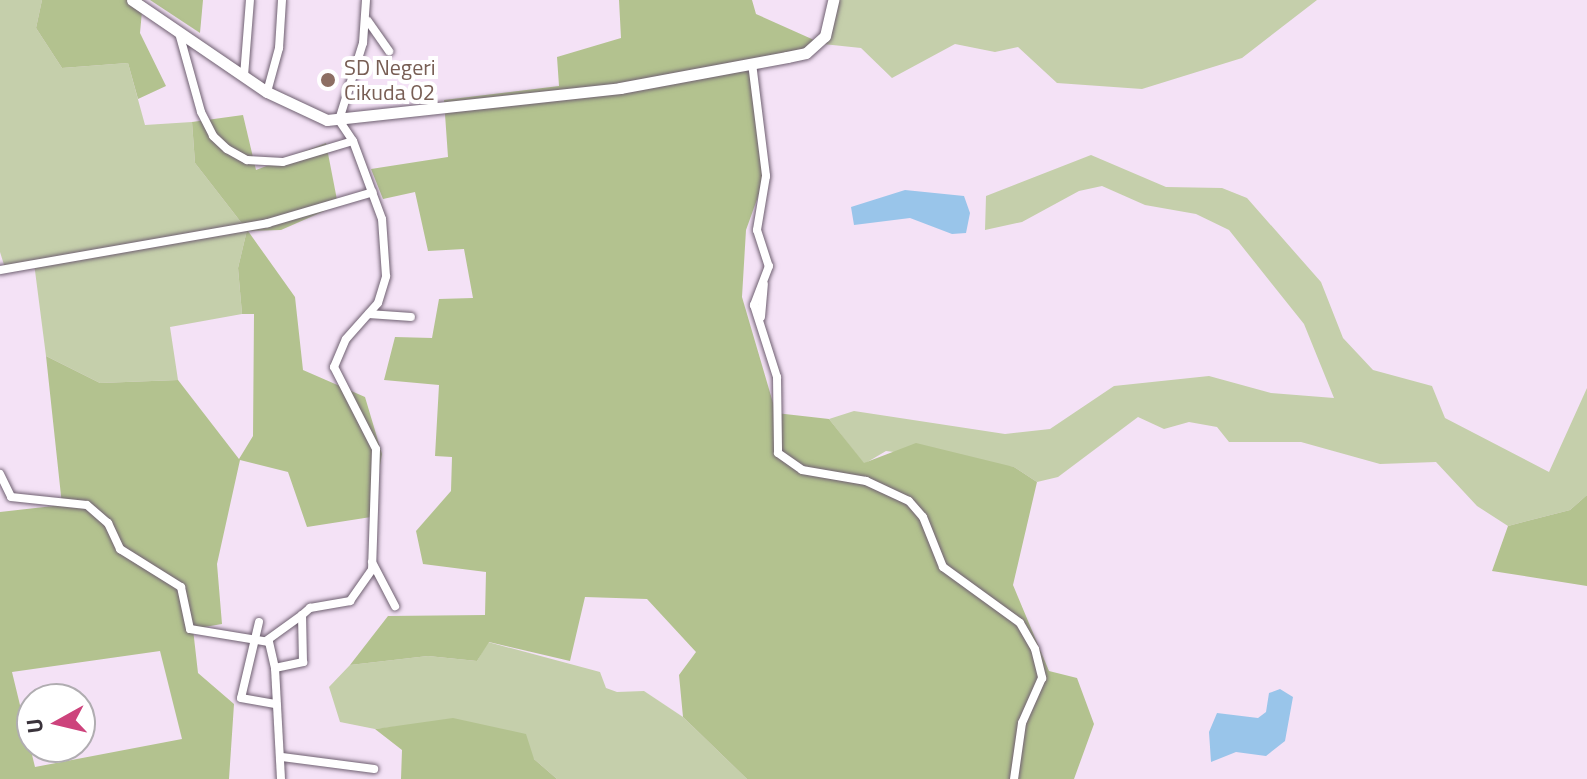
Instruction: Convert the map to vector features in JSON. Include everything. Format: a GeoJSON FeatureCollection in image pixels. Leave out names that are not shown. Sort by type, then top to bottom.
{"type":"FeatureCollection","features":[{"type":"Feature","properties":{"kind":"street"},"geometry":{"type":"LineString","coordinates":[[132,0],[267,92],[309,115],[339,120],[620,88],[752,63],[816,46],[831,25],[833,0]]}},
{"type":"Feature","properties":{"kind":"street"},"geometry":{"type":"LineString","coordinates":[[244,76],[250,0]]}},
{"type":"Feature","properties":{"kind":"street"},"geometry":{"type":"LineString","coordinates":[[267,92],[279,48],[282,0]]}},
{"type":"Feature","properties":{"kind":"street"},"geometry":{"type":"LineString","coordinates":[[339,120],[368,21],[366,0]]}},
{"type":"Feature","properties":{"kind":"street"},"geometry":{"type":"LineString","coordinates":[[368,21],[389,51]]}},
{"type":"Feature","properties":{"kind":"street"},"geometry":{"type":"LineString","coordinates":[[179,33],[201,112],[213,136],[227,149],[247,160],[283,162],[353,141]]}},
{"type":"Feature","properties":{"kind":"street"},"geometry":{"type":"LineString","coordinates":[[752,63],[766,176],[757,219],[760,248],[769,266],[764,284],[754,293],[777,377],[782,460],[802,470],[866,481],[909,501],[923,517],[943,567],[1013,617],[1027,634],[1042,678],[1022,723],[1014,779]]}},
{"type":"Feature","properties":{"kind":"street"},"geometry":{"type":"LineString","coordinates":[[266,641],[310,608],[350,601],[370,577],[376,449],[334,367],[346,339],[382,297],[386,276],[384,230],[353,141],[339,120]]}},
{"type":"Feature","properties":{"kind":"street"},"geometry":{"type":"LineString","coordinates":[[0,270],[268,223],[373,192]]}},
{"type":"Feature","properties":{"kind":"street"},"geometry":{"type":"LineString","coordinates":[[369,314],[411,317]]}},
{"type":"Feature","properties":{"kind":"street"},"geometry":{"type":"LineString","coordinates":[[0,474],[11,497],[87,505],[108,523],[120,549],[181,587],[190,629],[266,641]]}},
{"type":"Feature","properties":{"kind":"street"},"geometry":{"type":"LineString","coordinates":[[372,562],[395,606]]}},
{"type":"Feature","properties":{"kind":"street"},"geometry":{"type":"LineString","coordinates":[[275,668],[303,662],[302,615]]}},
{"type":"Feature","properties":{"kind":"street"},"geometry":{"type":"LineString","coordinates":[[259,622],[241,698],[276,704]]}},
{"type":"Feature","properties":{"kind":"street"},"geometry":{"type":"LineString","coordinates":[[266,641],[275,668],[281,779]]}},
{"type":"Feature","properties":{"kind":"street"},"geometry":{"type":"LineString","coordinates":[[282,757],[374,769]]}},
{"type":"Feature","properties":{"kind":"green space"},"geometry":{"type":"Polygon","coordinates":[[[0,0],[42,0],[36,28],[62,68],[128,63],[145,125],[192,122],[195,163],[247,230],[238,268],[242,314],[170,327],[178,380],[100,383],[46,356],[34,263],[6,271],[0,252],[0,0]]]}},
{"type":"Feature","properties":{"kind":"green space"},"geometry":{"type":"Polygon","coordinates":[[[42,0],[143,0],[140,33],[166,86],[138,99],[128,63],[62,68],[36,28],[42,0]]]}},
{"type":"Feature","properties":{"kind":"green space"},"geometry":{"type":"Polygon","coordinates":[[[150,0],[203,0],[200,33],[150,0]]]}},
{"type":"Feature","properties":{"kind":"green space"},"geometry":{"type":"Polygon","coordinates":[[[619,0],[752,0],[756,14],[823,44],[749,63],[764,180],[746,230],[742,297],[776,413],[829,419],[864,463],[916,443],[1014,467],[1037,482],[1013,585],[1049,671],[1077,678],[1094,724],[1074,779],[747,779],[683,717],[679,675],[696,652],[647,599],[585,597],[570,661],[489,642],[477,661],[428,656],[350,665],[388,616],[485,615],[486,572],[423,564],[416,531],[451,491],[452,457],[435,456],[439,385],[384,380],[395,337],[432,338],[439,299],[473,298],[464,249],[428,251],[415,192],[383,199],[371,169],[448,157],[444,100],[559,86],[557,57],[621,38],[619,0]]]}},
{"type":"Feature","properties":{"kind":"green space"},"geometry":{"type":"Polygon","coordinates":[[[834,0],[1317,0],[1242,58],[1142,89],[1057,83],[1018,47],[995,52],[955,44],[892,78],[861,48],[823,44],[834,0]]]}},
{"type":"Feature","properties":{"kind":"green space"},"geometry":{"type":"Polygon","coordinates":[[[243,115],[256,170],[326,143],[338,205],[281,230],[248,231],[295,297],[303,370],[365,397],[382,454],[371,517],[307,527],[288,472],[240,460],[217,564],[222,624],[193,629],[198,673],[234,704],[229,779],[0,779],[0,512],[62,505],[46,356],[100,383],[178,380],[239,459],[253,436],[254,314],[242,314],[238,268],[247,230],[195,163],[192,122],[243,115]]]}},
{"type":"Feature","properties":{"kind":"green space"},"geometry":{"type":"Polygon","coordinates":[[[1091,155],[1166,187],[1222,188],[1247,198],[1321,282],[1343,338],[1373,370],[1432,386],[1445,418],[1549,472],[1587,388],[1587,495],[1570,510],[1508,526],[1477,506],[1436,462],[1380,464],[1301,442],[1229,442],[1217,427],[1189,422],[1164,429],[1138,417],[1058,477],[1037,482],[1014,467],[886,451],[864,464],[829,419],[854,411],[1005,434],[1050,429],[1114,386],[1209,376],[1271,393],[1334,398],[1304,324],[1229,230],[1196,214],[1145,205],[1102,186],[1079,191],[1022,222],[985,230],[986,196],[1091,155]]]}},
{"type":"Feature","properties":{"kind":"green space"},"geometry":{"type":"Polygon","coordinates":[[[1587,495],[1587,586],[1492,571],[1508,526],[1570,510],[1587,495]]]}},
{"type":"Feature","properties":{"kind":"green space"},"geometry":{"type":"Polygon","coordinates":[[[488,642],[600,672],[606,688],[617,692],[644,691],[683,717],[747,779],[557,779],[534,759],[403,726],[375,729],[340,722],[329,687],[350,665],[428,656],[477,661],[488,642]]]}},
{"type":"Feature","properties":{"kind":"green space"},"geometry":{"type":"Polygon","coordinates":[[[453,718],[526,734],[534,759],[557,779],[401,779],[402,750],[375,729],[453,718]]]}},
{"type":"Feature","properties":{"kind":"water"},"geometry":{"type":"Polygon","coordinates":[[[905,190],[964,196],[970,213],[966,233],[952,234],[910,218],[854,225],[851,207],[905,190]]]}},
{"type":"Feature","properties":{"kind":"water"},"geometry":{"type":"Polygon","coordinates":[[[1280,689],[1293,697],[1285,741],[1266,756],[1236,752],[1211,762],[1209,732],[1217,713],[1258,718],[1266,712],[1269,693],[1280,689]]]}},
{"type":"Feature","properties":{"kind":"place","name":"SD Negeri Cikuda 02"},"geometry":{"type":"Point","coordinates":[328,80]}}]}
